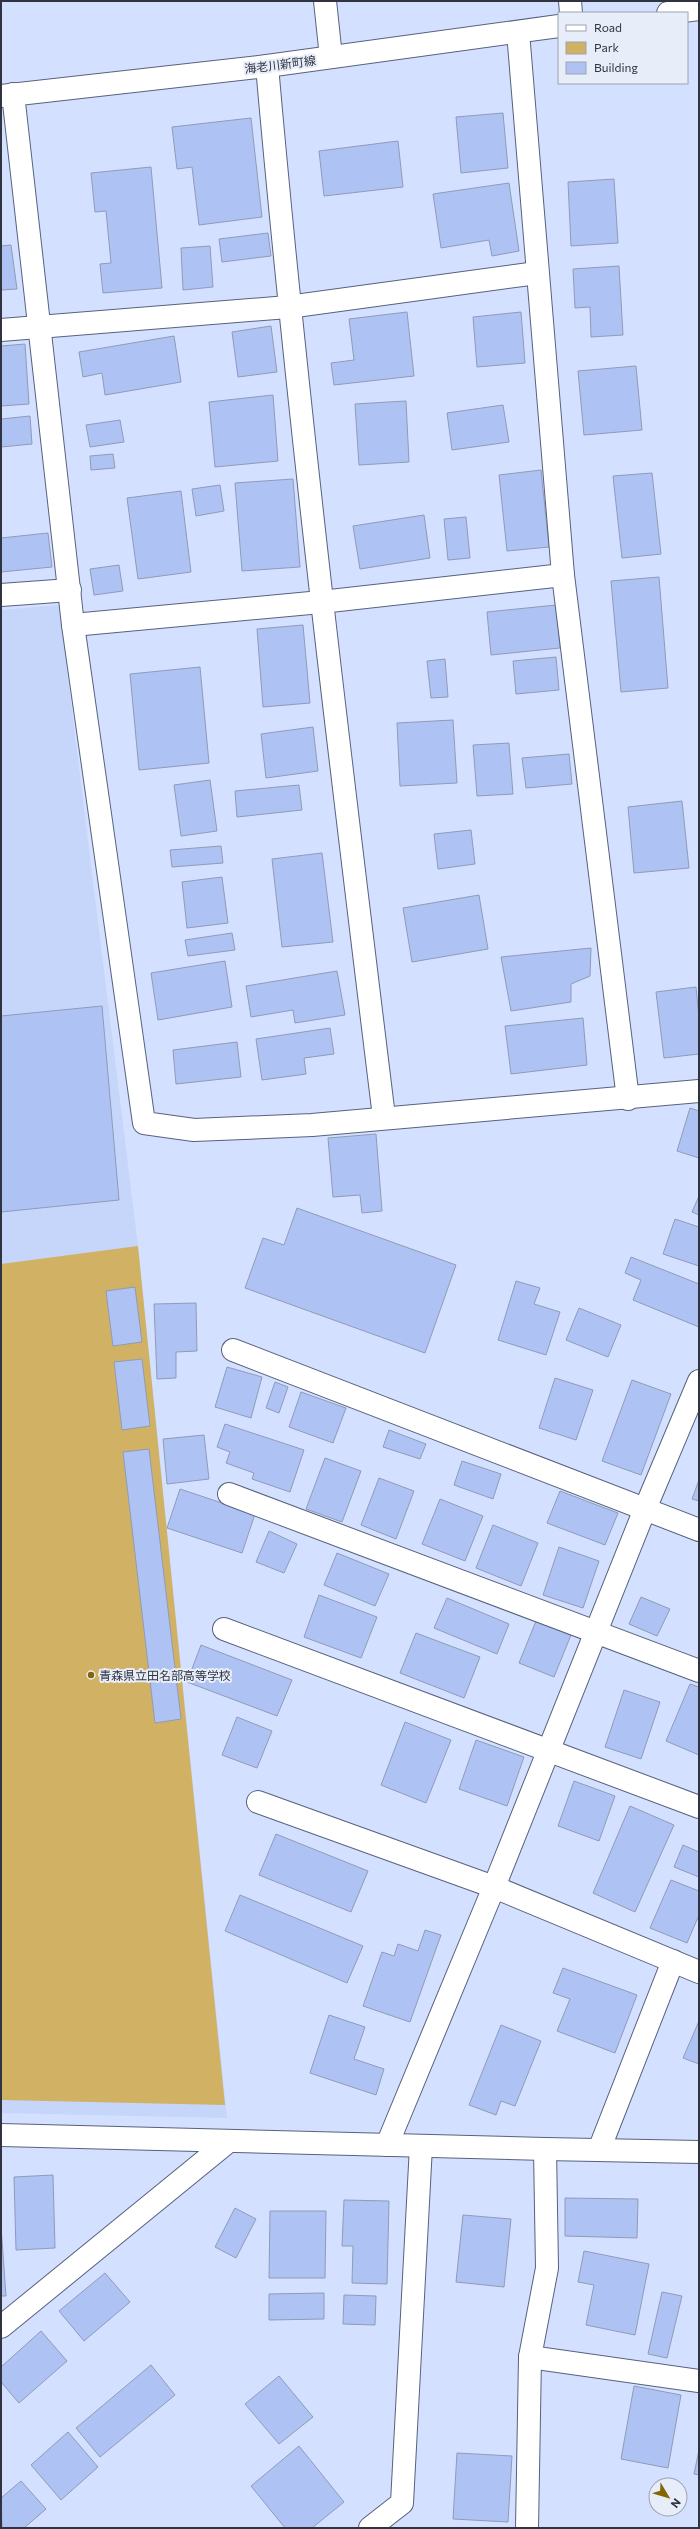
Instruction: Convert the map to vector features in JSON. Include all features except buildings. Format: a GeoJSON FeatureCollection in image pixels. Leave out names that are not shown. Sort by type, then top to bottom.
{"type":"FeatureCollection","features":[{"type":"Feature","properties":{"kind":"street"},"geometry":{"type":"LineString","coordinates":[[325,1],[331,57]]}},
{"type":"Feature","properties":{"kind":"street"},"geometry":{"type":"LineString","coordinates":[[570,1],[572,12]]}},
{"type":"Feature","properties":{"kind":"street"},"geometry":{"type":"LineString","coordinates":[[676,12],[699,9]]}},
{"type":"Feature","properties":{"kind":"street","name":"海老川新町線"},"geometry":{"type":"LineString","coordinates":[[7,95],[267,66],[558,26]]}},
{"type":"Feature","properties":{"kind":"street"},"geometry":{"type":"LineString","coordinates":[[518,32],[563,575],[628,1098]]}},
{"type":"Feature","properties":{"kind":"street"},"geometry":{"type":"LineString","coordinates":[[267,66],[288,307],[321,602],[384,1117]]}},
{"type":"Feature","properties":{"kind":"street"},"geometry":{"type":"LineString","coordinates":[[7,95],[40,326],[73,626],[144,1123],[194,1130],[312,1124],[628,1098],[699,1090]]}},
{"type":"Feature","properties":{"kind":"street"},"geometry":{"type":"LineString","coordinates":[[1,330],[288,307],[537,273]]}},
{"type":"Feature","properties":{"kind":"street"},"geometry":{"type":"LineString","coordinates":[[73,626],[321,602],[563,575]]}},
{"type":"Feature","properties":{"kind":"street"},"geometry":{"type":"LineString","coordinates":[[1,595],[70,590]]}},
{"type":"Feature","properties":{"kind":"street"},"geometry":{"type":"LineString","coordinates":[[233,1350],[699,1530]]}},
{"type":"Feature","properties":{"kind":"street"},"geometry":{"type":"LineString","coordinates":[[387,2146],[494,1887],[645,1509],[699,1381]]}},
{"type":"Feature","properties":{"kind":"street"},"geometry":{"type":"LineString","coordinates":[[229,1494],[699,1671]]}},
{"type":"Feature","properties":{"kind":"street"},"geometry":{"type":"LineString","coordinates":[[224,1629],[548,1752],[699,1807]]}},
{"type":"Feature","properties":{"kind":"street"},"geometry":{"type":"LineString","coordinates":[[258,1802],[494,1887],[699,1972]]}},
{"type":"Feature","properties":{"kind":"street"},"geometry":{"type":"LineString","coordinates":[[599,2150],[673,1961]]}},
{"type":"Feature","properties":{"kind":"street"},"geometry":{"type":"LineString","coordinates":[[1,2134],[387,2146],[699,2152]]}},
{"type":"Feature","properties":{"kind":"street"},"geometry":{"type":"LineString","coordinates":[[1,2326],[229,2141]]}},
{"type":"Feature","properties":{"kind":"street"},"geometry":{"type":"LineString","coordinates":[[370,2528],[402,2503],[421,2146]]}},
{"type":"Feature","properties":{"kind":"street"},"geometry":{"type":"LineString","coordinates":[[527,2528],[530,2357],[547,2268],[545,2148]]}},
{"type":"Feature","properties":{"kind":"street"},"geometry":{"type":"LineString","coordinates":[[530,2357],[699,2381]]}},
{"type":"Feature","properties":{"kind":"shaded area","name":"青森県立田名部高等学校"},"geometry":{"type":"Polygon","coordinates":[[[59,605],[138,1246],[227,2118],[1,2113],[1,610],[59,605]]]}},
{"type":"Feature","properties":{"kind":"green space","name":"青森県立田名部高等学校"},"geometry":{"type":"Polygon","coordinates":[[[138,1246],[225,2105],[1,2100],[1,1264],[138,1246]]]}},
{"type":"Feature","properties":{"kind":"place","name":"青森県立田名部高等学校"},"geometry":{"type":"Point","coordinates":[91,1675]}}]}
